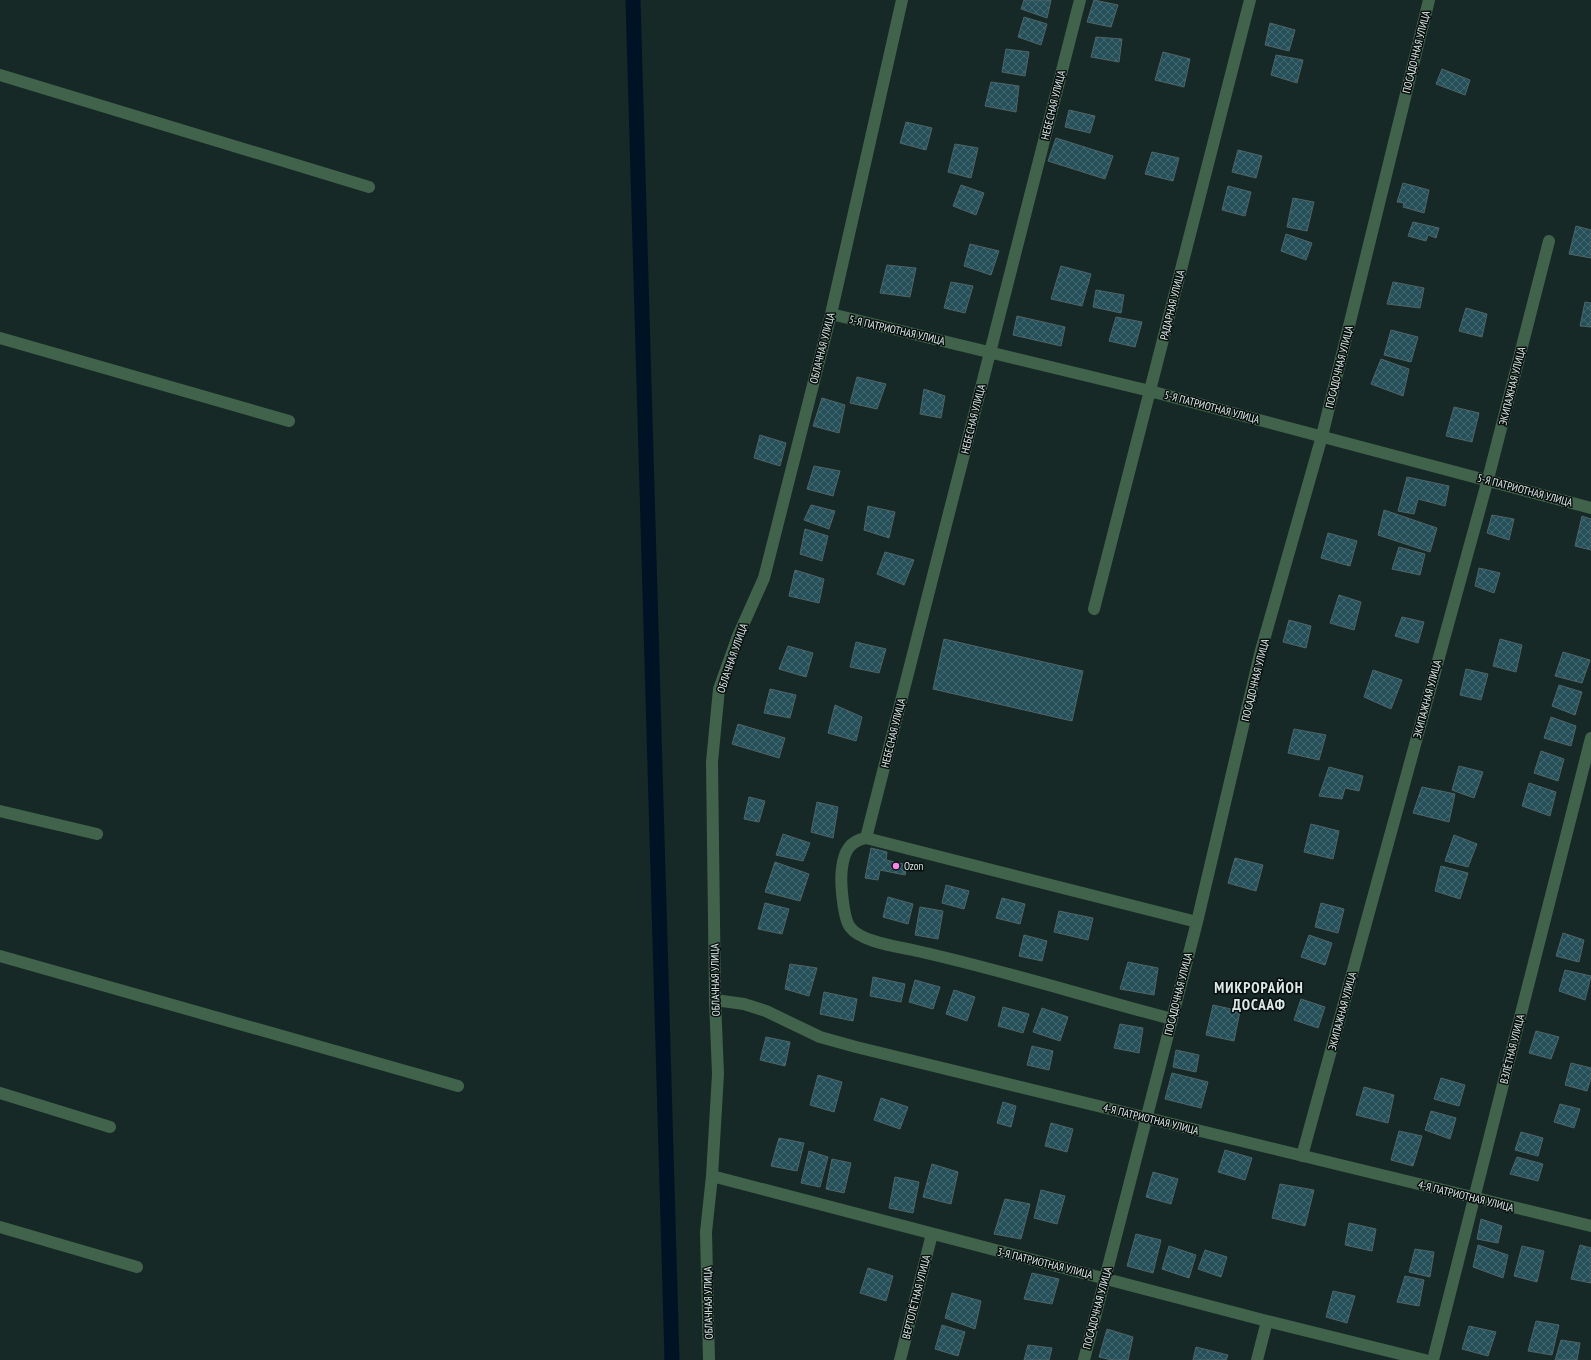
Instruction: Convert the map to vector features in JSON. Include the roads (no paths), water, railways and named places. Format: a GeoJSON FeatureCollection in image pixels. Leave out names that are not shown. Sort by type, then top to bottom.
{"type":"FeatureCollection","features":[{"type":"Feature","properties":{"kind":"street","name":"ОБЛАЧНАЯ УЛИЦА"},"geometry":{"type":"LineString","coordinates":[[709,1360],[706,1232],[712,1176],[718,1074],[715,1000],[712,762],[719,689],[738,636],[764,578],[831,314],[902,0]]}},
{"type":"Feature","properties":{"kind":"street","name":"НЕБЕСНАЯ УЛИЦА"},"geometry":{"type":"LineString","coordinates":[[866,838],[1080,0]]}},
{"type":"Feature","properties":{"kind":"street","name":"РАДАРНАЯ УЛИЦА"},"geometry":{"type":"LineString","coordinates":[[1094,609],[1250,0]]}},
{"type":"Feature","properties":{"kind":"street","name":"ПОСАДОЧНАЯ УЛИЦА"},"geometry":{"type":"LineString","coordinates":[[1084,1360],[1197,922],[1260,654],[1322,436],[1429,0]]}},
{"type":"Feature","properties":{"kind":"street"},"geometry":{"type":"LineString","coordinates":[[0,75],[369,187]]}},
{"type":"Feature","properties":{"kind":"street","name":"ЭКИПАЖНАЯ УЛИЦА"},"geometry":{"type":"LineString","coordinates":[[1302,1156],[1488,479],[1549,241]]}},
{"type":"Feature","properties":{"kind":"street","name":"5-Я ПАТРИОТНАЯ УЛИЦА"},"geometry":{"type":"LineString","coordinates":[[831,314],[1150,391],[1488,479],[1591,508]]}},
{"type":"Feature","properties":{"kind":"street"},"geometry":{"type":"LineString","coordinates":[[0,338],[289,422]]}},
{"type":"Feature","properties":{"kind":"street","name":"ВЗЛЁТНАЯ УЛИЦА"},"geometry":{"type":"LineString","coordinates":[[1433,1360],[1591,738]]}},
{"type":"Feature","properties":{"kind":"street"},"geometry":{"type":"LineString","coordinates":[[0,811],[97,834]]}},
{"type":"Feature","properties":{"kind":"street"},"geometry":{"type":"LineString","coordinates":[[1172,1019],[945,957],[866,939],[850,928],[844,914],[842,868],[848,848],[856,840],[866,838],[1197,922]]}},
{"type":"Feature","properties":{"kind":"street"},"geometry":{"type":"LineString","coordinates":[[0,956],[458,1086]]}},
{"type":"Feature","properties":{"kind":"street","name":"4-Я ПАТРИОТНАЯ УЛИЦА"},"geometry":{"type":"LineString","coordinates":[[715,1000],[744,1004],[766,1011],[820,1037],[1591,1226]]}},
{"type":"Feature","properties":{"kind":"street"},"geometry":{"type":"LineString","coordinates":[[0,1094],[110,1127]]}},
{"type":"Feature","properties":{"kind":"street","name":"3-Я ПАТРИОТНАЯ УЛИЦА"},"geometry":{"type":"LineString","coordinates":[[712,1176],[1267,1321],[1425,1360]]}},
{"type":"Feature","properties":{"kind":"street"},"geometry":{"type":"LineString","coordinates":[[0,1227],[137,1267]]}},
{"type":"Feature","properties":{"kind":"street","name":"ВЕРТОЛЁТНАЯ УЛИЦА"},"geometry":{"type":"LineString","coordinates":[[900,1360],[932,1234]]}},
{"type":"Feature","properties":{"kind":"street"},"geometry":{"type":"LineString","coordinates":[[1257,1360],[1267,1321]]}},
{"type":"Feature","properties":{"kind":"waterway"},"geometry":{"type":"LineString","coordinates":[[633,0],[672,1360]]}},
{"type":"Feature","properties":{"kind":"place","name":"Ozon"},"geometry":{"type":"Point","coordinates":[896,866]}},
{"type":"Feature","properties":{"kind":"district","name":"МИКРОРАЙОН ДОСААФ"},"geometry":{"type":"Point","coordinates":[1259,996]}}]}
